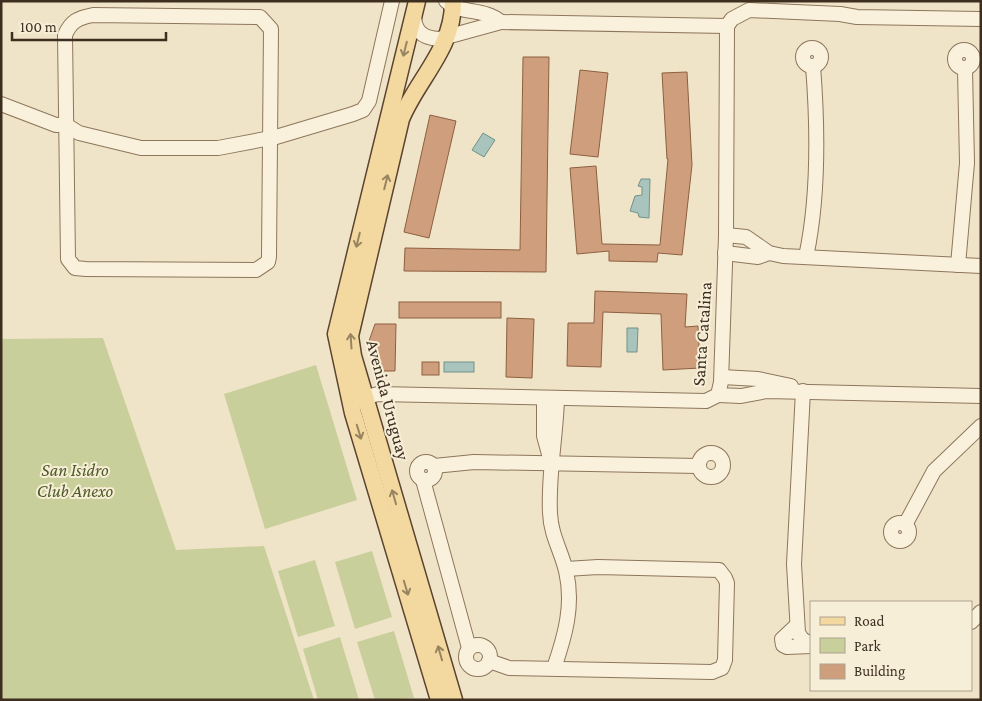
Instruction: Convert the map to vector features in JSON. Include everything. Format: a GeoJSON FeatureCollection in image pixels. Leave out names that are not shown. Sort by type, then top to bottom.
{"type":"FeatureCollection","features":[{"type":"Feature","properties":{"kind":"main road","name":"Avenida Uruguay"},"geometry":{"type":"LineString","coordinates":[[439,700],[358,399],[351,346],[352,325],[401,119],[418,85],[450,35],[451,3]]}},
{"type":"Feature","properties":{"kind":"main road","name":"Avenida Uruguay"},"geometry":{"type":"LineString","coordinates":[[418,5],[336,326],[336,344],[358,399],[454,700]]}},
{"type":"Feature","properties":{"kind":"street"},"geometry":{"type":"LineString","coordinates":[[1,104],[56,125],[66,125],[79,133],[141,148],[218,148],[270,138],[353,114],[365,108],[392,1]]}},
{"type":"Feature","properties":{"kind":"street"},"geometry":{"type":"LineString","coordinates":[[451,3],[484,12],[501,22]]}},
{"type":"Feature","properties":{"kind":"street"},"geometry":{"type":"LineString","coordinates":[[418,5],[414,24],[419,33],[428,39],[439,39],[501,22],[727,26],[732,19],[749,10],[841,7],[857,17],[981,19]]}},
{"type":"Feature","properties":{"kind":"street"},"geometry":{"type":"LineString","coordinates":[[93,15],[260,17],[271,29],[268,262],[263,267],[248,270],[75,268],[68,259],[66,125],[65,35],[70,25],[78,18],[93,15]]}},
{"type":"Feature","properties":{"kind":"street","name":"Santa Catalina"},"geometry":{"type":"LineString","coordinates":[[358,399],[378,394],[706,401],[718,395],[722,377],[726,235],[727,26]]}},
{"type":"Feature","properties":{"kind":"street"},"geometry":{"type":"LineString","coordinates":[[806,257],[812,221],[816,143],[813,66]]}},
{"type":"Feature","properties":{"kind":"street"},"geometry":{"type":"LineString","coordinates":[[958,266],[967,163],[965,69]]}},
{"type":"Feature","properties":{"kind":"street"},"geometry":{"type":"LineString","coordinates":[[726,235],[746,237],[770,254]]}},
{"type":"Feature","properties":{"kind":"street"},"geometry":{"type":"LineString","coordinates":[[725,253],[758,257],[770,254],[981,266]]}},
{"type":"Feature","properties":{"kind":"street"},"geometry":{"type":"LineString","coordinates":[[722,377],[786,383],[803,392]]}},
{"type":"Feature","properties":{"kind":"street"},"geometry":{"type":"LineString","coordinates":[[718,395],[741,396],[768,391],[981,396]]}},
{"type":"Feature","properties":{"kind":"street"},"geometry":{"type":"LineString","coordinates":[[803,392],[794,564],[797,625],[802,639],[810,644]]}},
{"type":"Feature","properties":{"kind":"street"},"geometry":{"type":"LineString","coordinates":[[550,398],[552,530],[566,569],[569,596],[568,620],[554,668]]}},
{"type":"Feature","properties":{"kind":"street"},"geometry":{"type":"LineString","coordinates":[[906,525],[934,471],[981,426]]}},
{"type":"Feature","properties":{"kind":"street"},"geometry":{"type":"LineString","coordinates":[[566,569],[598,567],[719,570],[726,583],[725,660],[722,668],[712,672],[509,668],[489,661],[484,667],[473,667],[466,659],[469,648],[423,480],[432,478],[435,472],[434,466],[474,462],[699,466]]}},
{"type":"Feature","properties":{"kind":"street"},"geometry":{"type":"LineString","coordinates":[[972,621],[981,612]]}},
{"type":"Feature","properties":{"kind":"street"},"geometry":{"type":"LineString","coordinates":[[797,625],[785,634],[782,639],[783,645],[787,647],[810,645]]}},
{"type":"Feature","properties":{"kind":"green space","name":"San Isidro Club Anexo"},"geometry":{"type":"Polygon","coordinates":[[[103,338],[176,550],[264,546],[314,700],[1,700],[1,339],[103,338]]]}},
{"type":"Feature","properties":{"kind":"green space"},"geometry":{"type":"Polygon","coordinates":[[[316,365],[357,500],[265,529],[224,394],[316,365]]]}},
{"type":"Feature","properties":{"kind":"green space"},"geometry":{"type":"Polygon","coordinates":[[[372,551],[392,617],[355,629],[335,562],[372,551]]]}},
{"type":"Feature","properties":{"kind":"green space"},"geometry":{"type":"Polygon","coordinates":[[[315,560],[335,626],[298,637],[278,571],[315,560]]]}},
{"type":"Feature","properties":{"kind":"green space"},"geometry":{"type":"Polygon","coordinates":[[[394,631],[414,698],[375,700],[357,642],[394,631]]]}},
{"type":"Feature","properties":{"kind":"green space"},"geometry":{"type":"Polygon","coordinates":[[[340,637],[359,700],[318,700],[303,649],[340,637]]]}},
{"type":"Feature","properties":{"kind":"water"},"geometry":{"type":"Polygon","coordinates":[[[483,133],[495,140],[484,157],[472,150],[483,133]]]}},
{"type":"Feature","properties":{"kind":"water"},"geometry":{"type":"Polygon","coordinates":[[[641,179],[650,179],[649,218],[639,217],[638,213],[630,211],[635,196],[642,195],[642,187],[638,186],[641,179]]]}},
{"type":"Feature","properties":{"kind":"water"},"geometry":{"type":"Polygon","coordinates":[[[627,328],[638,328],[637,352],[627,352],[627,328]]]}},
{"type":"Feature","properties":{"kind":"water"},"geometry":{"type":"Polygon","coordinates":[[[444,362],[474,362],[474,372],[444,372],[444,362]]]}},
{"type":"Feature","properties":{"kind":"building"},"geometry":{"type":"Polygon","coordinates":[[[523,57],[549,57],[546,272],[404,271],[405,248],[520,250],[523,57]]]}},
{"type":"Feature","properties":{"kind":"building"},"geometry":{"type":"Polygon","coordinates":[[[580,70],[608,73],[598,157],[570,154],[580,70]]]}},
{"type":"Feature","properties":{"kind":"building"},"geometry":{"type":"Polygon","coordinates":[[[687,72],[692,165],[682,255],[658,253],[657,262],[609,261],[609,251],[577,254],[570,168],[596,166],[602,244],[660,245],[668,159],[662,73],[687,72]]]}},
{"type":"Feature","properties":{"kind":"building"},"geometry":{"type":"Polygon","coordinates":[[[430,115],[456,121],[429,238],[404,232],[430,115]]]}},
{"type":"Feature","properties":{"kind":"building"},"geometry":{"type":"Polygon","coordinates":[[[595,291],[687,294],[685,327],[698,326],[700,368],[663,370],[661,314],[603,312],[601,367],[567,366],[568,323],[594,323],[595,291]]]}},
{"type":"Feature","properties":{"kind":"building"},"geometry":{"type":"Polygon","coordinates":[[[399,302],[501,302],[501,318],[399,318],[399,302]]]}},
{"type":"Feature","properties":{"kind":"building"},"geometry":{"type":"Polygon","coordinates":[[[507,318],[534,319],[532,378],[506,377],[507,318]]]}},
{"type":"Feature","properties":{"kind":"building"},"geometry":{"type":"Polygon","coordinates":[[[375,324],[396,324],[395,371],[377,371],[369,341],[375,324]]]}},
{"type":"Feature","properties":{"kind":"building"},"geometry":{"type":"Polygon","coordinates":[[[422,362],[439,362],[439,375],[422,375],[422,362]]]}}]}
